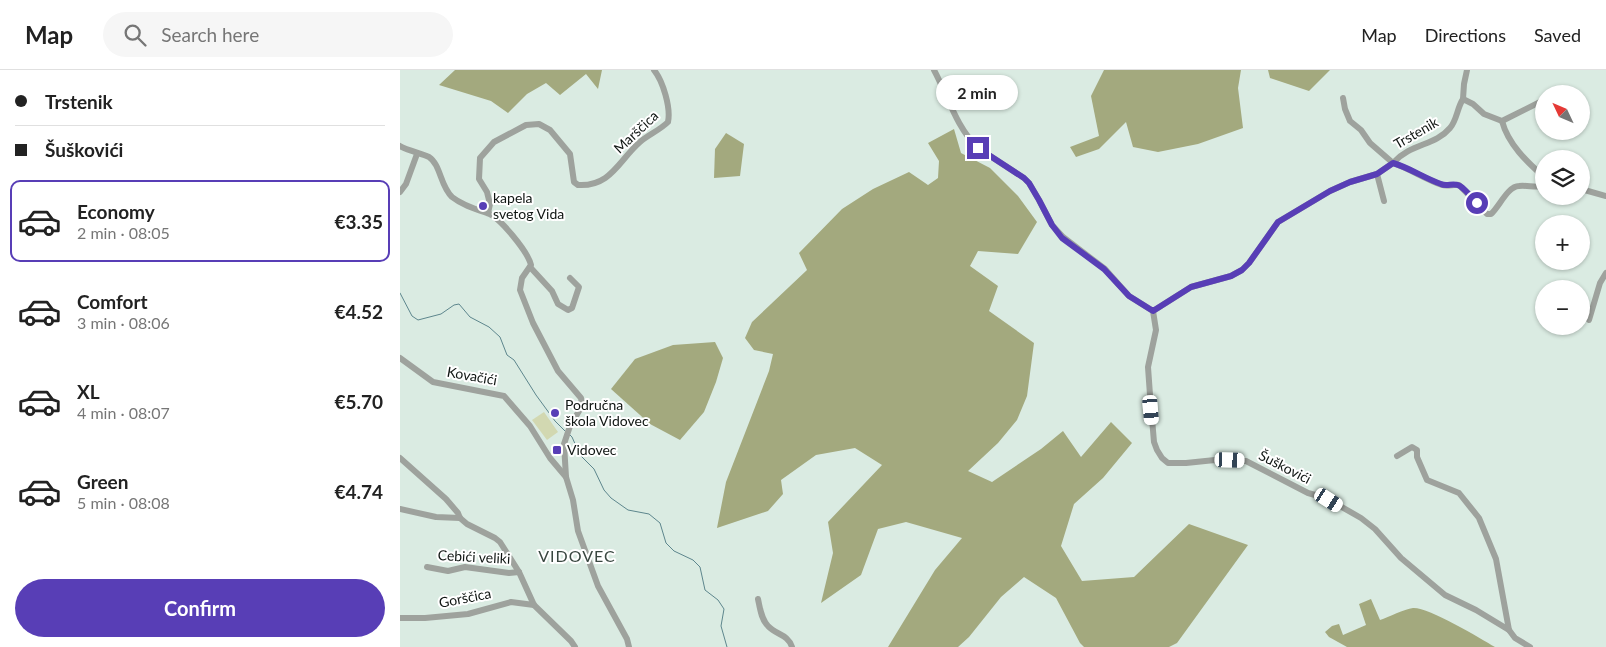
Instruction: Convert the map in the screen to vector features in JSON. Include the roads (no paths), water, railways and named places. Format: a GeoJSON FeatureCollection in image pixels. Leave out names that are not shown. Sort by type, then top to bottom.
{"type":"FeatureCollection","features":[{"type":"Feature","properties":{"kind":"street","name":"Marščica"},"geometry":{"type":"LineString","coordinates":[[488,212],[490,204],[487,192],[479,179],[480,158],[494,142],[532,123],[545,127],[570,154],[574,182],[576,184],[584,185],[611,174],[638,144],[668,122],[670,114],[664,88],[654,70]]}},
{"type":"Feature","properties":{"kind":"street"},"geometry":{"type":"LineString","coordinates":[[934,70],[954,113],[972,142],[1029,183],[1045,215],[1062,238],[1104,269],[1129,296],[1153,311]]}},
{"type":"Feature","properties":{"kind":"street","name":"Trstenik"},"geometry":{"type":"LineString","coordinates":[[1153,311],[1191,287],[1231,276],[1242,270],[1278,222],[1330,191],[1350,182],[1377,174],[1406,151],[1434,140],[1443,134],[1454,121],[1463,99],[1467,70]]}},
{"type":"Feature","properties":{"kind":"street","name":"Trstenik"},"geometry":{"type":"LineString","coordinates":[[1343,98],[1350,120],[1361,130],[1370,143],[1393,163],[1406,167],[1418,175],[1442,185],[1459,185],[1487,214],[1491,214],[1508,191],[1514,187],[1535,186]]}},
{"type":"Feature","properties":{"kind":"street"},"geometry":{"type":"LineString","coordinates":[[1463,99],[1473,104],[1484,114],[1502,121],[1515,147],[1535,168]]}},
{"type":"Feature","properties":{"kind":"street"},"geometry":{"type":"LineString","coordinates":[[1502,121],[1535,104]]}},
{"type":"Feature","properties":{"kind":"street"},"geometry":{"type":"LineString","coordinates":[[400,146],[429,157],[436,164],[440,179],[451,196],[467,206],[488,212],[520,244],[530,260],[530,267],[522,278],[520,290],[533,323],[558,371],[580,398],[582,404],[564,444],[566,477],[573,500],[578,531],[598,586],[627,639],[629,647]]}},
{"type":"Feature","properties":{"kind":"street"},"geometry":{"type":"LineString","coordinates":[[400,192],[406,184],[417,154]]}},
{"type":"Feature","properties":{"kind":"street"},"geometry":{"type":"LineString","coordinates":[[1377,174],[1384,201]]}},
{"type":"Feature","properties":{"kind":"street"},"geometry":{"type":"LineString","coordinates":[[1590,192],[1606,196]]}},
{"type":"Feature","properties":{"kind":"street"},"geometry":{"type":"LineString","coordinates":[[530,267],[552,291],[558,304],[568,310],[572,308],[579,287],[570,278]]}},
{"type":"Feature","properties":{"kind":"street"},"geometry":{"type":"LineString","coordinates":[[1590,317],[1600,283],[1606,273]]}},
{"type":"Feature","properties":{"kind":"street","name":"Šuškovići"},"geometry":{"type":"LineString","coordinates":[[1153,311],[1155,338],[1148,367],[1154,442],[1162,458],[1168,463],[1215,460],[1246,461],[1308,493],[1326,498],[1361,518],[1401,558],[1445,595],[1476,610],[1509,630],[1515,638],[1530,647]]}},
{"type":"Feature","properties":{"kind":"street","name":"Kovačići"},"geometry":{"type":"LineString","coordinates":[[400,358],[433,382],[504,396],[530,426],[550,458],[566,477]]}},
{"type":"Feature","properties":{"kind":"street"},"geometry":{"type":"LineString","coordinates":[[1397,456],[1412,448],[1418,450],[1417,457],[1427,480],[1459,493],[1479,518],[1496,558],[1509,630]]}},
{"type":"Feature","properties":{"kind":"street"},"geometry":{"type":"LineString","coordinates":[[400,458],[446,499],[460,518],[467,524],[500,542],[519,572],[534,605],[575,647]]}},
{"type":"Feature","properties":{"kind":"street"},"geometry":{"type":"LineString","coordinates":[[400,509],[436,517],[460,518]]}},
{"type":"Feature","properties":{"kind":"street","name":"Cebići veliki"},"geometry":{"type":"LineString","coordinates":[[427,567],[448,571],[465,566],[509,573],[519,572]]}},
{"type":"Feature","properties":{"kind":"street"},"geometry":{"type":"LineString","coordinates":[[758,599],[762,615],[767,624],[786,637],[792,647]]}},
{"type":"Feature","properties":{"kind":"street","name":"Gorščica"},"geometry":{"type":"LineString","coordinates":[[400,618],[468,614],[511,602],[534,605]]}},
{"type":"Feature","properties":{"kind":"waterway","name":"Vidovec"},"geometry":{"type":"LineString","coordinates":[[400,293],[412,316],[418,320],[441,314],[454,305],[459,304],[470,317],[489,327],[500,337],[507,355],[514,360],[536,395],[555,421],[566,432]]}},
{"type":"Feature","properties":{"kind":"waterway","name":"Vidovec"},"geometry":{"type":"LineString","coordinates":[[569,434],[580,455],[594,469],[604,490],[611,498],[628,510],[649,514],[660,523],[666,543],[674,551],[693,560],[700,567],[705,590],[718,600],[724,609],[721,626],[727,647]]}},
{"type":"Feature","properties":{"kind":"place","name":"kapela svetog Vida"},"geometry":{"type":"Point","coordinates":[483,206]}},
{"type":"Feature","properties":{"kind":"place","name":"Područna škola Vidovec"},"geometry":{"type":"Point","coordinates":[555,413]}},
{"type":"Feature","properties":{"kind":"place","name":"Vidovec"},"geometry":{"type":"Point","coordinates":[557,450]}},
{"type":"Feature","properties":{"kind":"district","name":"VIDOVEC"},"geometry":{"type":"Point","coordinates":[577,556]}}]}
